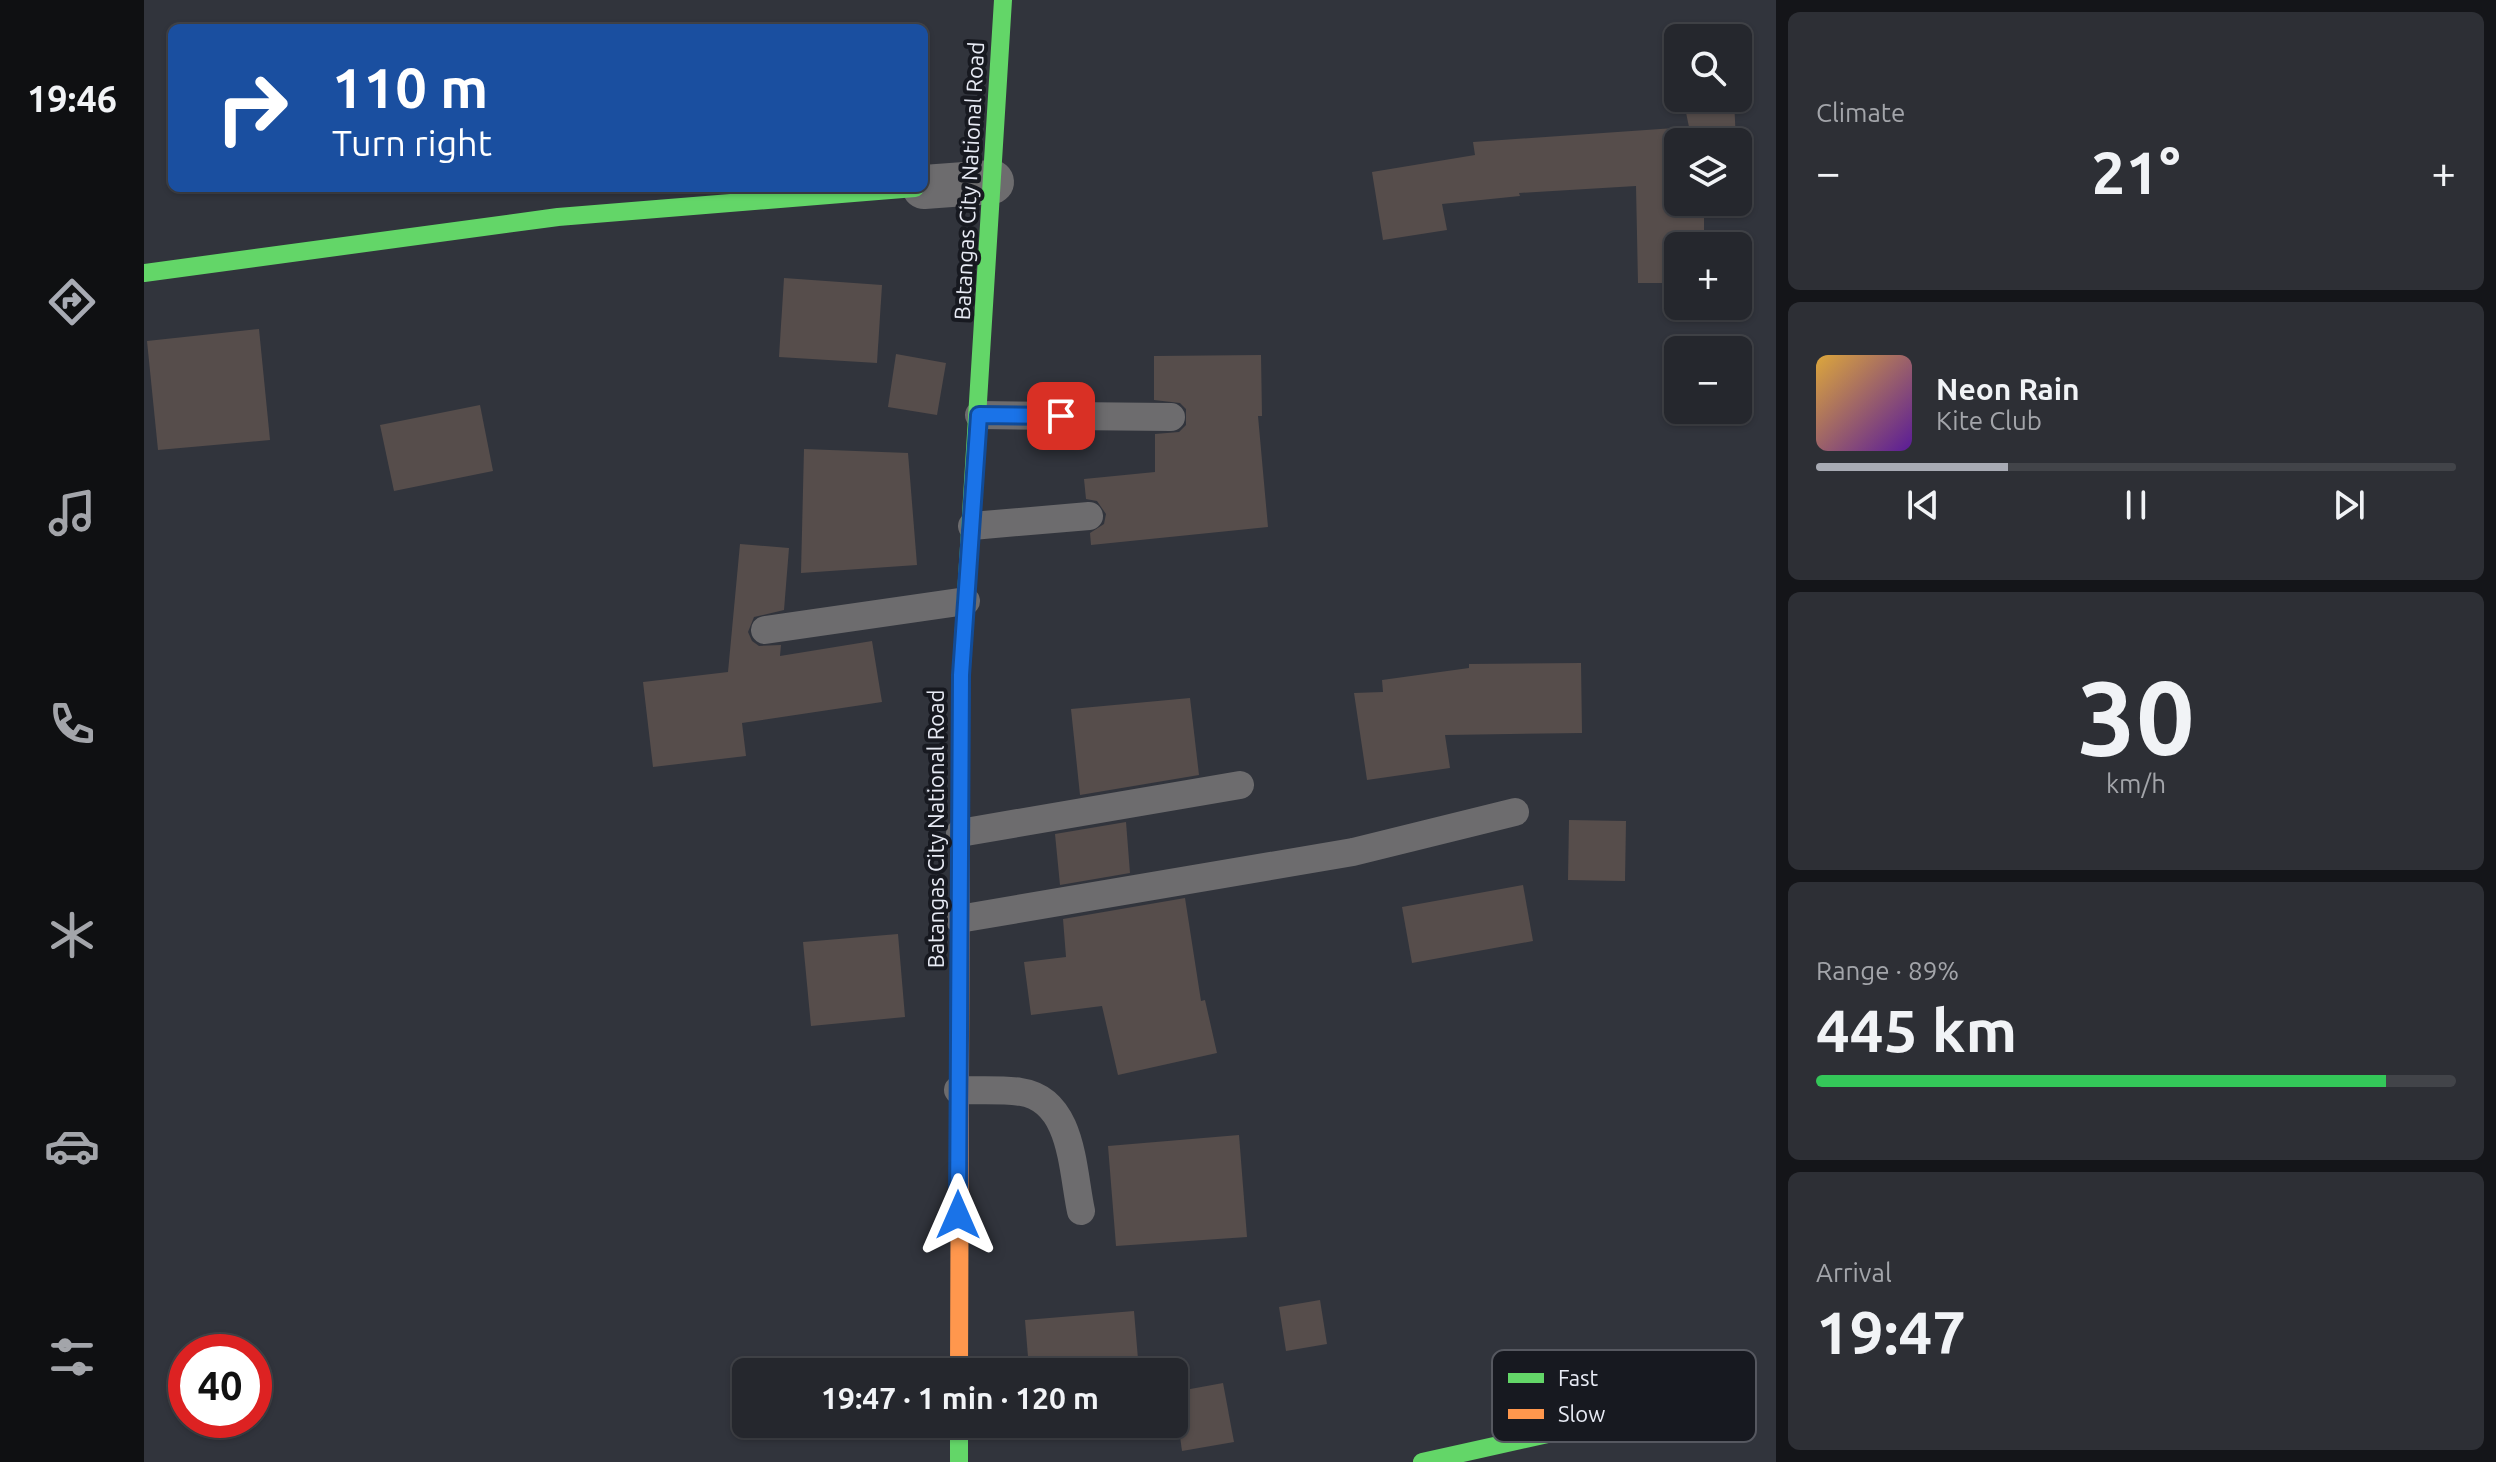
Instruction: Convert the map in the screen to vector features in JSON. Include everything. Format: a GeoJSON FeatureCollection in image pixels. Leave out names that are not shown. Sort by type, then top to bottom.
{"type":"FeatureCollection","features":[{"type":"Feature","properties":{"kind":"street","name":"Batangas City National Road"},"geometry":{"type":"LineString","coordinates":[[959,1358],[961,675],[1003,0]]}},
{"type":"Feature","properties":{"kind":"street"},"geometry":{"type":"LineString","coordinates":[[928,187],[992,182]]}},
{"type":"Feature","properties":{"kind":"street"},"geometry":{"type":"LineString","coordinates":[[144,273],[558,217],[866,192]]}},
{"type":"Feature","properties":{"kind":"street"},"geometry":{"type":"LineString","coordinates":[[959,1438],[959,1462]]}},
{"type":"Feature","properties":{"kind":"street"},"geometry":{"type":"LineString","coordinates":[[1422,1462],[1512,1442]]}},
{"type":"Feature","properties":{"kind":"lane"},"geometry":{"type":"LineString","coordinates":[[979,415],[1171,417]]}},
{"type":"Feature","properties":{"kind":"lane"},"geometry":{"type":"LineString","coordinates":[[972,526],[1089,516]]}},
{"type":"Feature","properties":{"kind":"lane"},"geometry":{"type":"LineString","coordinates":[[765,630],[966,601]]}},
{"type":"Feature","properties":{"kind":"lane"},"geometry":{"type":"LineString","coordinates":[[960,833],[1240,785]]}},
{"type":"Feature","properties":{"kind":"lane"},"geometry":{"type":"LineString","coordinates":[[959,919],[1353,852],[1515,812]]}},
{"type":"Feature","properties":{"kind":"lane"},"geometry":{"type":"LineString","coordinates":[[958,1090],[1021,1092],[1050,1104],[1061,1119],[1081,1211]]}},
{"type":"Feature","properties":{"kind":"building"},"geometry":{"type":"Polygon","coordinates":[[[1686,112],[1735,112],[1735,128],[1675,128],[1689,127],[1686,112]]]}},
{"type":"Feature","properties":{"kind":"building"},"geometry":{"type":"Polygon","coordinates":[[[1664,129],[1664,216],[1704,216],[1704,232],[1664,232],[1664,283],[1638,283],[1636,186],[1519,193],[1520,196],[1442,204],[1447,230],[1383,240],[1372,172],[1475,155],[1473,142],[1664,129]]]}},
{"type":"Feature","properties":{"kind":"building"},"geometry":{"type":"Polygon","coordinates":[[[784,278],[882,285],[877,363],[779,357],[784,278]]]}},
{"type":"Feature","properties":{"kind":"building"},"geometry":{"type":"Polygon","coordinates":[[[259,329],[270,440],[158,450],[147,341],[259,329]]]}},
{"type":"Feature","properties":{"kind":"building"},"geometry":{"type":"Polygon","coordinates":[[[896,354],[946,363],[937,415],[888,407],[896,354]]]}},
{"type":"Feature","properties":{"kind":"building"},"geometry":{"type":"Polygon","coordinates":[[[1261,355],[1262,416],[1258,416],[1268,527],[1091,545],[1090,533],[1104,524],[1106,514],[1097,501],[1086,499],[1084,479],[1155,472],[1155,434],[1179,432],[1186,425],[1186,409],[1180,403],[1154,400],[1154,356],[1261,355]]]}},
{"type":"Feature","properties":{"kind":"building"},"geometry":{"type":"Polygon","coordinates":[[[480,405],[493,471],[394,491],[380,425],[480,405]]]}},
{"type":"Feature","properties":{"kind":"building"},"geometry":{"type":"Polygon","coordinates":[[[804,449],[908,453],[917,565],[801,573],[804,449]]]}},
{"type":"Feature","properties":{"kind":"building"},"geometry":{"type":"Polygon","coordinates":[[[740,544],[789,548],[784,610],[754,617],[748,632],[752,641],[759,646],[781,645],[780,656],[872,641],[882,702],[742,723],[746,756],[653,767],[643,682],[728,672],[740,544]]]}},
{"type":"Feature","properties":{"kind":"building"},"geometry":{"type":"Polygon","coordinates":[[[1581,663],[1582,733],[1445,735],[1450,768],[1367,780],[1354,693],[1383,692],[1382,680],[1469,668],[1469,664],[1581,663]]]}},
{"type":"Feature","properties":{"kind":"building"},"geometry":{"type":"Polygon","coordinates":[[[1190,698],[1199,775],[1080,795],[1071,709],[1190,698]]]}},
{"type":"Feature","properties":{"kind":"building"},"geometry":{"type":"Polygon","coordinates":[[[1569,820],[1626,821],[1625,881],[1568,880],[1569,820]]]}},
{"type":"Feature","properties":{"kind":"building"},"geometry":{"type":"Polygon","coordinates":[[[1126,822],[1130,873],[1060,885],[1055,834],[1126,822]]]}},
{"type":"Feature","properties":{"kind":"building"},"geometry":{"type":"Polygon","coordinates":[[[1523,885],[1533,941],[1412,963],[1402,907],[1523,885]]]}},
{"type":"Feature","properties":{"kind":"building"},"geometry":{"type":"Polygon","coordinates":[[[1185,898],[1201,1001],[1205,1000],[1217,1053],[1118,1075],[1102,1006],[1031,1015],[1024,962],[1066,957],[1063,919],[1185,898]]]}},
{"type":"Feature","properties":{"kind":"building"},"geometry":{"type":"Polygon","coordinates":[[[898,934],[905,1017],[811,1026],[803,942],[898,934]]]}},
{"type":"Feature","properties":{"kind":"building"},"geometry":{"type":"Polygon","coordinates":[[[1239,1135],[1247,1237],[1116,1246],[1108,1146],[1239,1135]]]}},
{"type":"Feature","properties":{"kind":"building"},"geometry":{"type":"Polygon","coordinates":[[[1320,1300],[1327,1344],[1286,1351],[1279,1307],[1320,1300]]]}},
{"type":"Feature","properties":{"kind":"building"},"geometry":{"type":"Polygon","coordinates":[[[1134,1311],[1138,1358],[1028,1358],[1025,1320],[1134,1311]]]}},
{"type":"Feature","properties":{"kind":"building"},"geometry":{"type":"Polygon","coordinates":[[[1223,1383],[1234,1442],[1182,1451],[1180,1438],[1188,1438],[1188,1389],[1223,1383]]]}},
{"type":"Feature","properties":{"kind":"traffic: fast"},"geometry":{"type":"LineString","coordinates":[[961,802],[961,675],[1003,0]]}},
{"type":"Feature","properties":{"kind":"traffic: fast"},"geometry":{"type":"LineString","coordinates":[[144,273],[558,217],[866,192]]}},
{"type":"Feature","properties":{"kind":"traffic: fast"},"geometry":{"type":"LineString","coordinates":[[959,1438],[959,1462]]}},
{"type":"Feature","properties":{"kind":"traffic: fast"},"geometry":{"type":"LineString","coordinates":[[1422,1462],[1512,1442]]}},
{"type":"Feature","properties":{"kind":"traffic: slow"},"geometry":{"type":"LineString","coordinates":[[959,1358],[961,802]]}},
{"type":"Feature","properties":{"kind":"route"},"geometry":{"type":"LineString","coordinates":[[958,1215],[961,675],[979,415],[1061,416]]}}]}
